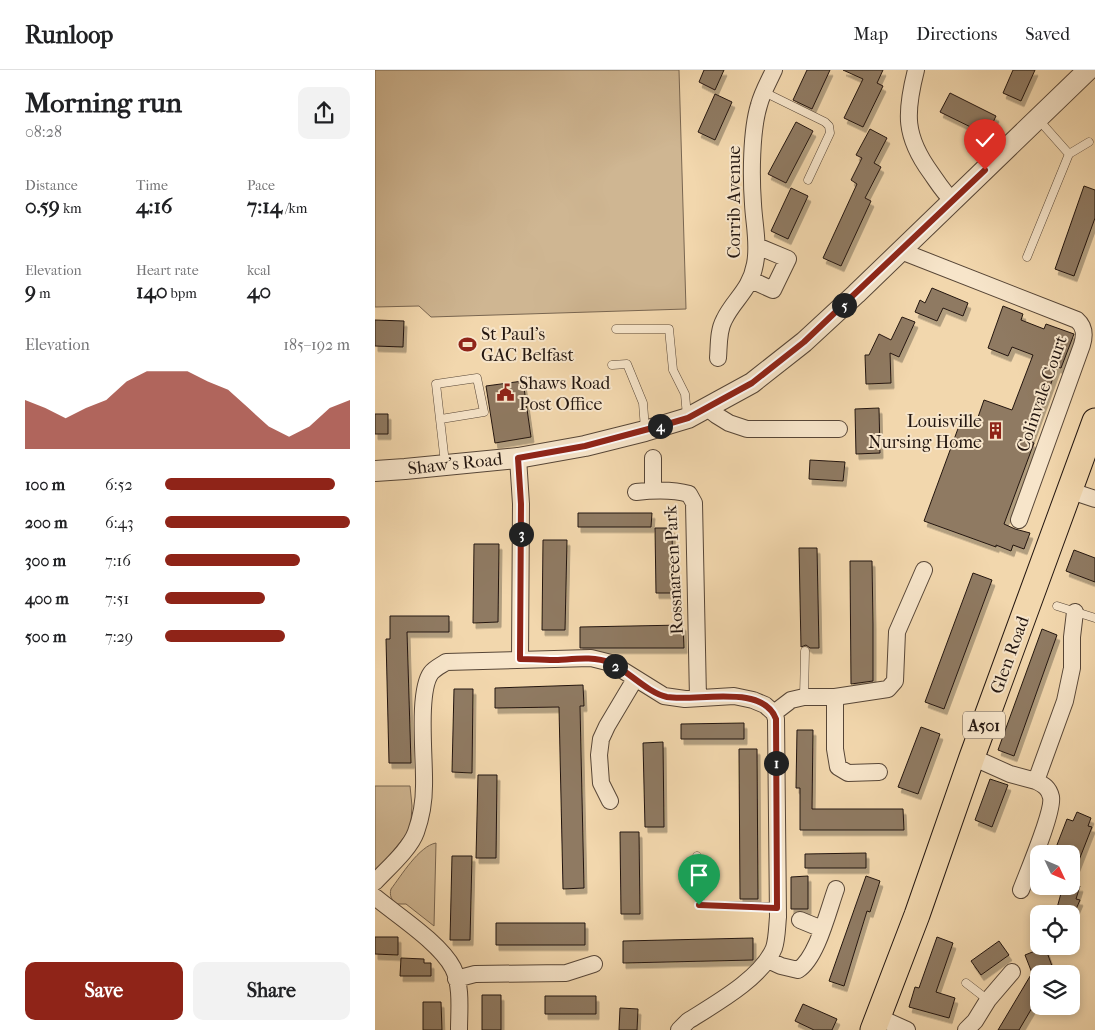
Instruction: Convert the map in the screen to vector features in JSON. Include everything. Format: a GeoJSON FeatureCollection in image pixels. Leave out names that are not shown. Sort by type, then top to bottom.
{"type":"FeatureCollection","features":[{"type":"Feature","properties":{"kind":"main road","name":"Glen Road"},"geometry":{"type":"LineString","coordinates":[[875,1023],[917,915],[972,757],[1071,491],[1095,420]]}},
{"type":"Feature","properties":{"kind":"street","name":"Corrib Avenue"},"geometry":{"type":"LineString","coordinates":[[718,358],[721,326],[743,295],[751,280],[755,263],[757,246],[753,202],[753,138],[763,92],[774,70]]}},
{"type":"Feature","properties":{"kind":"street"},"geometry":{"type":"LineString","coordinates":[[916,70],[908,112],[910,131],[916,149],[925,166],[953,201]]}},
{"type":"Feature","properties":{"kind":"street","name":"Shaw's Road"},"geometry":{"type":"LineString","coordinates":[[375,471],[518,458],[585,446],[688,418],[752,383],[804,342],[1088,70]]}},
{"type":"Feature","properties":{"kind":"street"},"geometry":{"type":"LineString","coordinates":[[751,280],[773,290],[788,259],[757,246]]}},
{"type":"Feature","properties":{"kind":"street","name":"Colinvale Court"},"geometry":{"type":"LineString","coordinates":[[901,251],[1077,320],[1082,324],[1084,331],[1082,345],[1019,520]]}},
{"type":"Feature","properties":{"kind":"street"},"geometry":{"type":"LineString","coordinates":[[707,408],[729,423],[747,429],[839,429]]}},
{"type":"Feature","properties":{"kind":"street"},"geometry":{"type":"LineString","coordinates":[[518,458],[521,504],[520,659]]}},
{"type":"Feature","properties":{"kind":"street"},"geometry":{"type":"LineString","coordinates":[[653,458],[653,490]]}},
{"type":"Feature","properties":{"kind":"street","name":"Rossnareen Park"},"geometry":{"type":"LineString","coordinates":[[636,492],[653,490],[681,492],[689,494],[694,503],[698,698]]}},
{"type":"Feature","properties":{"kind":"street"},"geometry":{"type":"LineString","coordinates":[[1071,491],[1095,499]]}},
{"type":"Feature","properties":{"kind":"street"},"geometry":{"type":"LineString","coordinates":[[774,712],[791,700],[804,697],[835,697],[888,689],[895,681],[897,632],[924,570]]}},
{"type":"Feature","properties":{"kind":"street"},"geometry":{"type":"LineString","coordinates":[[1036,781],[1065,701],[1072,668],[1072,637],[1075,612]]}},
{"type":"Feature","properties":{"kind":"street"},"geometry":{"type":"LineString","coordinates":[[375,882],[404,850],[416,833],[425,787],[423,748],[424,696],[427,680],[432,671],[447,662],[591,658],[611,663],[664,696],[685,699],[734,696],[753,700],[774,712],[776,719],[777,908],[775,947],[768,960],[753,977],[688,1021],[679,1030]]}},
{"type":"Feature","properties":{"kind":"street"},"geometry":{"type":"LineString","coordinates":[[610,801],[601,783],[599,755],[601,739],[635,679]]}},
{"type":"Feature","properties":{"kind":"street"},"geometry":{"type":"LineString","coordinates":[[835,697],[835,749],[838,767],[847,773],[879,772]]}},
{"type":"Feature","properties":{"kind":"street"},"geometry":{"type":"LineString","coordinates":[[972,757],[1010,774],[1036,781],[1046,786],[1051,798],[1049,815],[1021,890]]}},
{"type":"Feature","properties":{"kind":"street"},"geometry":{"type":"LineString","coordinates":[[768,960],[781,966],[798,970],[806,965],[813,954],[836,889]]}},
{"type":"Feature","properties":{"kind":"street"},"geometry":{"type":"LineString","coordinates":[[375,898],[431,942],[446,957],[456,979],[459,1003],[459,1030]]}},
{"type":"Feature","properties":{"kind":"street"},"geometry":{"type":"LineString","coordinates":[[800,920],[822,929]]}},
{"type":"Feature","properties":{"kind":"street"},"geometry":{"type":"LineString","coordinates":[[456,979],[475,974],[566,973],[593,964]]}},
{"type":"Feature","properties":{"kind":"street"},"geometry":{"type":"LineString","coordinates":[[966,1030],[1012,972]]}},
{"type":"Feature","properties":{"kind":"street"},"geometry":{"type":"LineString","coordinates":[[875,1023],[907,1030]]}},
{"type":"Feature","properties":{"kind":"lane"},"geometry":{"type":"LineString","coordinates":[[763,92],[825,122],[829,126],[830,133],[808,180]]}},
{"type":"Feature","properties":{"kind":"lane"},"geometry":{"type":"LineString","coordinates":[[1037,119],[1069,154]]}},
{"type":"Feature","properties":{"kind":"lane"},"geometry":{"type":"LineString","coordinates":[[1027,257],[1069,154],[1089,142]]}},
{"type":"Feature","properties":{"kind":"lane"},"geometry":{"type":"LineString","coordinates":[[616,330],[669,329],[673,370],[685,394],[688,418]]}},
{"type":"Feature","properties":{"kind":"lane"},"geometry":{"type":"LineString","coordinates":[[612,365],[627,364],[643,403],[645,431]]}},
{"type":"Feature","properties":{"kind":"lane"},"geometry":{"type":"LineString","coordinates":[[441,419],[484,412],[477,378],[436,384],[445,465]]}},
{"type":"Feature","properties":{"kind":"lane"},"geometry":{"type":"LineString","coordinates":[[1057,606],[1095,618]]}},
{"type":"Feature","properties":{"kind":"lane"},"geometry":{"type":"LineString","coordinates":[[804,697],[805,651]]}},
{"type":"Feature","properties":{"kind":"lane"},"geometry":{"type":"LineString","coordinates":[[697,856],[699,905],[777,908]]}},
{"type":"Feature","properties":{"kind":"lane"},"geometry":{"type":"LineString","coordinates":[[966,983],[988,1000]]}},
{"type":"Feature","properties":{"kind":"shaded area"},"geometry":{"type":"Polygon","coordinates":[[[375,70],[679,70],[686,309],[431,317],[419,306],[375,307],[375,70]]]}},
{"type":"Feature","properties":{"kind":"shaded area"},"geometry":{"type":"Polygon","coordinates":[[[375,786],[410,786],[412,806],[408,832],[375,874],[375,786]]]}},
{"type":"Feature","properties":{"kind":"shaded area"},"geometry":{"type":"Polygon","coordinates":[[[436,843],[434,926],[406,904],[395,904],[390,894],[391,889],[417,855],[430,845],[436,843]]]}},
{"type":"Feature","properties":{"kind":"building"},"geometry":{"type":"Polygon","coordinates":[[[704,70],[724,70],[715,90],[699,82],[704,70]]]}},
{"type":"Feature","properties":{"kind":"building"},"geometry":{"type":"Polygon","coordinates":[[[807,70],[830,70],[812,109],[793,100],[807,70]]]}},
{"type":"Feature","properties":{"kind":"building"},"geometry":{"type":"Polygon","coordinates":[[[843,70],[883,70],[877,83],[883,86],[863,127],[844,118],[863,79],[843,70]]]}},
{"type":"Feature","properties":{"kind":"building"},"geometry":{"type":"Polygon","coordinates":[[[1013,70],[1035,70],[1021,101],[1003,93],[1013,70]]]}},
{"type":"Feature","properties":{"kind":"building"},"geometry":{"type":"Polygon","coordinates":[[[950,93],[996,116],[987,135],[940,112],[950,93]]]}},
{"type":"Feature","properties":{"kind":"building"},"geometry":{"type":"Polygon","coordinates":[[[715,94],[732,102],[715,140],[698,132],[715,94]]]}},
{"type":"Feature","properties":{"kind":"building"},"geometry":{"type":"Polygon","coordinates":[[[796,122],[813,131],[786,183],[768,174],[796,122]]]}},
{"type":"Feature","properties":{"kind":"building"},"geometry":{"type":"Polygon","coordinates":[[[870,129],[887,138],[874,163],[881,167],[865,198],[871,201],[841,266],[823,258],[857,184],[851,180],[862,158],[856,155],[870,129]]]}},
{"type":"Feature","properties":{"kind":"building"},"geometry":{"type":"Polygon","coordinates":[[[1084,186],[1095,190],[1095,218],[1074,276],[1055,269],[1084,186]]]}},
{"type":"Feature","properties":{"kind":"building"},"geometry":{"type":"Polygon","coordinates":[[[791,188],[808,196],[788,239],[771,231],[791,188]]]}},
{"type":"Feature","properties":{"kind":"building"},"geometry":{"type":"Polygon","coordinates":[[[932,288],[968,303],[963,316],[943,308],[937,321],[915,312],[920,300],[925,303],[932,288]]]}},
{"type":"Feature","properties":{"kind":"building","name":"Louisville Nursing Home"},"geometry":{"type":"Polygon","coordinates":[[[1003,306],[1023,314],[1021,320],[1044,329],[1046,324],[1074,334],[1061,368],[1057,367],[1030,441],[1034,443],[1004,524],[1030,533],[1024,549],[1013,545],[1011,551],[924,521],[963,415],[977,420],[984,400],[1012,410],[1033,355],[1012,347],[1008,356],[988,348],[1003,306]]]}},
{"type":"Feature","properties":{"kind":"building"},"geometry":{"type":"Polygon","coordinates":[[[902,317],[915,322],[899,357],[890,353],[891,383],[866,384],[865,355],[869,355],[879,334],[891,340],[902,317]]]}},
{"type":"Feature","properties":{"kind":"building"},"geometry":{"type":"Polygon","coordinates":[[[375,320],[404,321],[403,347],[375,346],[375,320]]]}},
{"type":"Feature","properties":{"kind":"building"},"geometry":{"type":"Polygon","coordinates":[[[523,381],[531,437],[495,443],[486,386],[523,381]]]}},
{"type":"Feature","properties":{"kind":"building"},"geometry":{"type":"Polygon","coordinates":[[[879,408],[880,453],[856,454],[855,409],[879,408]]]}},
{"type":"Feature","properties":{"kind":"building"},"geometry":{"type":"Polygon","coordinates":[[[375,414],[388,414],[388,434],[375,434],[375,414]]]}},
{"type":"Feature","properties":{"kind":"building"},"geometry":{"type":"Polygon","coordinates":[[[810,460],[845,462],[843,481],[809,479],[810,460]]]}},
{"type":"Feature","properties":{"kind":"building"},"geometry":{"type":"Polygon","coordinates":[[[578,513],[652,513],[651,527],[578,527],[578,513]]]}},
{"type":"Feature","properties":{"kind":"building"},"geometry":{"type":"Polygon","coordinates":[[[655,528],[672,528],[673,593],[656,593],[655,528]]]}},
{"type":"Feature","properties":{"kind":"building"},"geometry":{"type":"Polygon","coordinates":[[[543,540],[567,540],[565,630],[542,630],[543,540]]]}},
{"type":"Feature","properties":{"kind":"building"},"geometry":{"type":"Polygon","coordinates":[[[474,544],[499,544],[498,622],[473,623],[474,544]]]}},
{"type":"Feature","properties":{"kind":"building"},"geometry":{"type":"Polygon","coordinates":[[[799,548],[817,548],[819,648],[810,648],[806,645],[801,647],[799,548]]]}},
{"type":"Feature","properties":{"kind":"building"},"geometry":{"type":"Polygon","coordinates":[[[1074,550],[1095,558],[1095,582],[1066,571],[1074,550]]]}},
{"type":"Feature","properties":{"kind":"building"},"geometry":{"type":"Polygon","coordinates":[[[850,561],[872,561],[873,624],[873,681],[851,684],[850,561]]]}},
{"type":"Feature","properties":{"kind":"building"},"geometry":{"type":"Polygon","coordinates":[[[973,573],[992,580],[944,709],[925,702],[973,573]]]}},
{"type":"Feature","properties":{"kind":"building"},"geometry":{"type":"Polygon","coordinates":[[[390,616],[449,616],[449,632],[407,632],[411,763],[389,763],[386,639],[390,639],[390,616]]]}},
{"type":"Feature","properties":{"kind":"building"},"geometry":{"type":"Polygon","coordinates":[[[683,625],[684,648],[580,648],[580,627],[683,625]]]}},
{"type":"Feature","properties":{"kind":"building"},"geometry":{"type":"Polygon","coordinates":[[[1042,629],[1057,635],[1014,756],[998,750],[1042,629]]]}},
{"type":"Feature","properties":{"kind":"building"},"geometry":{"type":"Polygon","coordinates":[[[583,685],[584,706],[580,706],[584,888],[563,889],[559,707],[495,708],[495,688],[583,685]]]}},
{"type":"Feature","properties":{"kind":"building"},"geometry":{"type":"Polygon","coordinates":[[[454,689],[473,689],[472,773],[452,772],[454,689]]]}},
{"type":"Feature","properties":{"kind":"building"},"geometry":{"type":"Polygon","coordinates":[[[744,723],[744,739],[681,739],[681,724],[744,723]]]}},
{"type":"Feature","properties":{"kind":"building"},"geometry":{"type":"Polygon","coordinates":[[[921,727],[940,734],[918,794],[898,787],[921,727]]]}},
{"type":"Feature","properties":{"kind":"building"},"geometry":{"type":"Polygon","coordinates":[[[797,730],[813,730],[812,809],[903,809],[904,830],[800,830],[800,788],[796,788],[797,730]]]}},
{"type":"Feature","properties":{"kind":"building"},"geometry":{"type":"Polygon","coordinates":[[[663,742],[664,827],[645,827],[643,743],[663,742]]]}},
{"type":"Feature","properties":{"kind":"building"},"geometry":{"type":"Polygon","coordinates":[[[739,749],[757,749],[758,899],[740,899],[739,749]]]}},
{"type":"Feature","properties":{"kind":"building"},"geometry":{"type":"Polygon","coordinates":[[[478,775],[497,775],[496,858],[476,858],[478,775]]]}},
{"type":"Feature","properties":{"kind":"building"},"geometry":{"type":"Polygon","coordinates":[[[990,779],[1008,785],[992,827],[975,820],[990,779]]]}},
{"type":"Feature","properties":{"kind":"building"},"geometry":{"type":"Polygon","coordinates":[[[1077,812],[1091,818],[1088,826],[1092,827],[1080,858],[1080,845],[1057,845],[1067,819],[1073,821],[1077,812]]]}},
{"type":"Feature","properties":{"kind":"building"},"geometry":{"type":"Polygon","coordinates":[[[620,832],[639,832],[640,914],[621,914],[620,832]]]}},
{"type":"Feature","properties":{"kind":"building"},"geometry":{"type":"Polygon","coordinates":[[[866,853],[866,868],[805,868],[805,854],[866,853]]]}},
{"type":"Feature","properties":{"kind":"building"},"geometry":{"type":"Polygon","coordinates":[[[452,856],[472,856],[470,940],[450,940],[452,856]]]}},
{"type":"Feature","properties":{"kind":"building"},"geometry":{"type":"Polygon","coordinates":[[[808,876],[808,909],[791,909],[791,877],[808,876]]]}},
{"type":"Feature","properties":{"kind":"building"},"geometry":{"type":"Polygon","coordinates":[[[866,876],[880,881],[870,912],[867,911],[844,986],[829,981],[866,876]]]}},
{"type":"Feature","properties":{"kind":"building"},"geometry":{"type":"Polygon","coordinates":[[[1061,895],[1077,895],[1076,899],[1080,900],[1078,905],[1058,905],[1061,895]]]}},
{"type":"Feature","properties":{"kind":"building"},"geometry":{"type":"Polygon","coordinates":[[[496,923],[585,923],[585,945],[496,945],[496,923]]]}},
{"type":"Feature","properties":{"kind":"building"},"geometry":{"type":"Polygon","coordinates":[[[375,937],[398,937],[398,955],[375,954],[375,937]]]}},
{"type":"Feature","properties":{"kind":"building"},"geometry":{"type":"Polygon","coordinates":[[[937,937],[953,943],[936,992],[955,998],[949,1018],[909,1007],[915,987],[919,988],[937,937]]]}},
{"type":"Feature","properties":{"kind":"building"},"geometry":{"type":"Polygon","coordinates":[[[753,938],[753,960],[623,963],[623,941],[753,938]]]}},
{"type":"Feature","properties":{"kind":"building"},"geometry":{"type":"Polygon","coordinates":[[[999,941],[1009,955],[981,975],[971,961],[999,941]]]}},
{"type":"Feature","properties":{"kind":"building"},"geometry":{"type":"Polygon","coordinates":[[[1030,953],[1030,955],[1048,955],[1052,965],[1030,965],[1030,968],[1025,955],[1030,953]]]}},
{"type":"Feature","properties":{"kind":"building"},"geometry":{"type":"Polygon","coordinates":[[[401,958],[424,959],[424,963],[431,963],[431,976],[400,976],[401,958]]]}},
{"type":"Feature","properties":{"kind":"building"},"geometry":{"type":"Polygon","coordinates":[[[1030,976],[1030,1011],[1019,1030],[998,1030],[1030,976]]]}},
{"type":"Feature","properties":{"kind":"building"},"geometry":{"type":"Polygon","coordinates":[[[482,995],[501,995],[501,1030],[482,1030],[482,995]]]}},
{"type":"Feature","properties":{"kind":"building"},"geometry":{"type":"Polygon","coordinates":[[[545,996],[596,996],[596,1014],[545,1014],[545,996]]]}},
{"type":"Feature","properties":{"kind":"building"},"geometry":{"type":"Polygon","coordinates":[[[423,1002],[441,1002],[442,1030],[423,1030],[423,1002]]]}},
{"type":"Feature","properties":{"kind":"building"},"geometry":{"type":"Polygon","coordinates":[[[803,1004],[837,1019],[832,1030],[814,1030],[795,1021],[803,1004]]]}},
{"type":"Feature","properties":{"kind":"building"},"geometry":{"type":"Polygon","coordinates":[[[620,1008],[638,1009],[637,1030],[619,1030],[620,1008]]]}},
{"type":"Feature","properties":{"kind":"place","name":"St Paul's GAC Belfast"},"geometry":{"type":"Point","coordinates":[467,344]}},
{"type":"Feature","properties":{"kind":"place","name":"Shaws Road Post Office"},"geometry":{"type":"Point","coordinates":[505,393]}},
{"type":"Feature","properties":{"kind":"place","name":"Louisville Nursing Home"},"geometry":{"type":"Point","coordinates":[996,431]}},
{"type":"Feature","properties":{"kind":"route"},"geometry":{"type":"LineString","coordinates":[[699,905],[777,908],[776,719],[774,712],[753,700],[734,696],[685,699],[664,696],[611,663],[591,658],[558,660],[520,659],[521,504],[518,458],[585,446],[688,418],[752,383],[804,342],[857,294],[985,170]]}}]}
